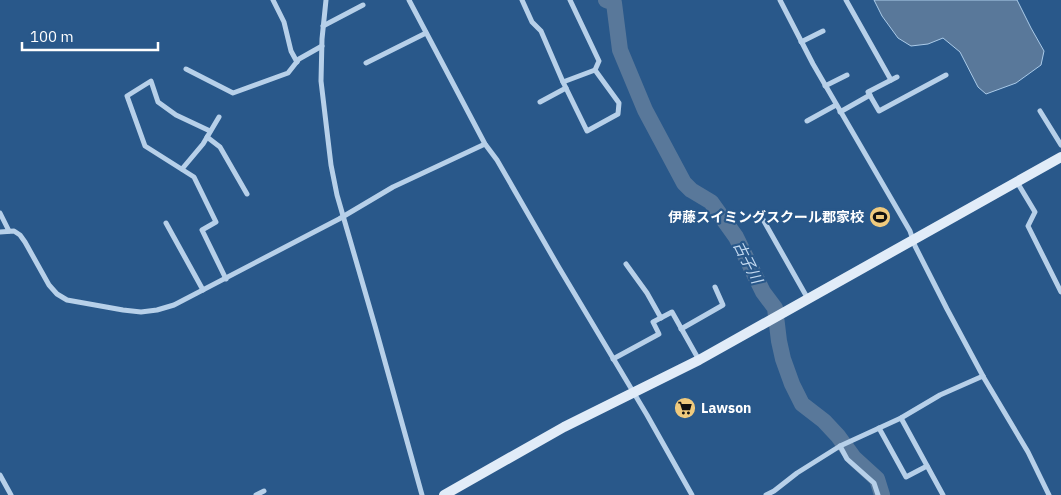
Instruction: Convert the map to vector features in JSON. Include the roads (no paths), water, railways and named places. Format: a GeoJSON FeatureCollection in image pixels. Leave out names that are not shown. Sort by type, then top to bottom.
{"type":"FeatureCollection","features":[{"type":"Feature","properties":{"kind":"street"},"geometry":{"type":"LineString","coordinates":[[273,0],[284,22],[291,51],[297,62]]}},
{"type":"Feature","properties":{"kind":"street"},"geometry":{"type":"LineString","coordinates":[[326,0],[321,81],[331,165],[422,495]]}},
{"type":"Feature","properties":{"kind":"street"},"geometry":{"type":"LineString","coordinates":[[409,0],[485,144],[647,415],[692,495]]}},
{"type":"Feature","properties":{"kind":"street"},"geometry":{"type":"LineString","coordinates":[[522,0],[532,22],[541,31],[587,131],[618,114],[619,103],[595,70]]}},
{"type":"Feature","properties":{"kind":"street"},"geometry":{"type":"LineString","coordinates":[[563,82],[595,70],[599,61],[570,0]]}},
{"type":"Feature","properties":{"kind":"street"},"geometry":{"type":"LineString","coordinates":[[780,0],[825,86],[910,230],[913,240],[947,308],[983,376],[1028,452],[1049,495]]}},
{"type":"Feature","properties":{"kind":"street"},"geometry":{"type":"LineString","coordinates":[[846,0],[891,80]]}},
{"type":"Feature","properties":{"kind":"street"},"geometry":{"type":"LineString","coordinates":[[323,26],[363,5]]}},
{"type":"Feature","properties":{"kind":"street"},"geometry":{"type":"LineString","coordinates":[[802,42],[823,31]]}},
{"type":"Feature","properties":{"kind":"street"},"geometry":{"type":"LineString","coordinates":[[366,63],[426,33]]}},
{"type":"Feature","properties":{"kind":"street"},"geometry":{"type":"LineString","coordinates":[[186,69],[233,93],[288,73],[299,59],[322,46]]}},
{"type":"Feature","properties":{"kind":"street"},"geometry":{"type":"LineString","coordinates":[[825,86],[847,75]]}},
{"type":"Feature","properties":{"kind":"street"},"geometry":{"type":"LineString","coordinates":[[897,77],[868,92],[879,111],[946,75]]}},
{"type":"Feature","properties":{"kind":"street"},"geometry":{"type":"LineString","coordinates":[[210,131],[176,115],[158,102],[151,81],[126,96],[145,146],[194,177],[216,222],[202,230],[226,278]]}},
{"type":"Feature","properties":{"kind":"street"},"geometry":{"type":"LineString","coordinates":[[540,102],[566,88]]}},
{"type":"Feature","properties":{"kind":"street"},"geometry":{"type":"LineString","coordinates":[[840,112],[870,95]]}},
{"type":"Feature","properties":{"kind":"street"},"geometry":{"type":"LineString","coordinates":[[807,121],[836,105]]}},
{"type":"Feature","properties":{"kind":"street"},"geometry":{"type":"LineString","coordinates":[[1040,111],[1061,145]]}},
{"type":"Feature","properties":{"kind":"street"},"geometry":{"type":"LineString","coordinates":[[182,169],[204,144],[219,117]]}},
{"type":"Feature","properties":{"kind":"street"},"geometry":{"type":"LineString","coordinates":[[207,137],[220,146],[247,194]]}},
{"type":"Feature","properties":{"kind":"street"},"geometry":{"type":"LineString","coordinates":[[0,232],[14,231],[22,238],[48,285],[67,300],[141,312],[158,310],[174,305],[288,247],[394,187],[485,144]]}},
{"type":"Feature","properties":{"kind":"street"},"geometry":{"type":"LineString","coordinates":[[444,495],[564,427],[699,360],[1061,157]]}},
{"type":"Feature","properties":{"kind":"street"},"geometry":{"type":"LineString","coordinates":[[1017,182],[1035,212],[1028,226],[1061,292]]}},
{"type":"Feature","properties":{"kind":"street"},"geometry":{"type":"LineString","coordinates":[[0,213],[9,230]]}},
{"type":"Feature","properties":{"kind":"street"},"geometry":{"type":"LineString","coordinates":[[761,216],[808,299]]}},
{"type":"Feature","properties":{"kind":"street"},"geometry":{"type":"LineString","coordinates":[[166,222],[203,290]]}},
{"type":"Feature","properties":{"kind":"street"},"geometry":{"type":"LineString","coordinates":[[626,264],[647,293],[661,318]]}},
{"type":"Feature","properties":{"kind":"street"},"geometry":{"type":"LineString","coordinates":[[681,329],[723,306],[715,287]]}},
{"type":"Feature","properties":{"kind":"street"},"geometry":{"type":"LineString","coordinates":[[613,359],[660,334],[653,322],[672,312],[699,360]]}},
{"type":"Feature","properties":{"kind":"street"},"geometry":{"type":"LineString","coordinates":[[766,495],[840,446],[901,418],[940,395],[983,376]]}},
{"type":"Feature","properties":{"kind":"street"},"geometry":{"type":"LineString","coordinates":[[901,418],[943,495]]}},
{"type":"Feature","properties":{"kind":"street"},"geometry":{"type":"LineString","coordinates":[[879,428],[906,477],[927,466]]}},
{"type":"Feature","properties":{"kind":"street"},"geometry":{"type":"LineString","coordinates":[[840,446],[847,459],[874,483],[878,495]]}},
{"type":"Feature","properties":{"kind":"street"},"geometry":{"type":"LineString","coordinates":[[0,475],[10,495]]}},
{"type":"Feature","properties":{"kind":"street"},"geometry":{"type":"LineString","coordinates":[[256,495],[264,490]]}},
{"type":"Feature","properties":{"kind":"water"},"geometry":{"type":"Polygon","coordinates":[[[874,0],[1017,0],[1044,51],[1041,65],[1016,83],[986,94],[978,87],[960,52],[943,38],[928,44],[911,46],[898,38],[882,16],[874,0]]]}},
{"type":"Feature","properties":{"kind":"waterway","name":"古子川"},"geometry":{"type":"LineString","coordinates":[[606,0],[614,3],[620,50],[645,110],[684,183],[691,190],[711,202],[736,237],[763,292],[775,308],[783,359],[802,404],[824,421],[854,458],[877,479],[882,495]]}},
{"type":"Feature","properties":{"kind":"place","name":"伊藤スイミングスクール郡家校"},"geometry":{"type":"Point","coordinates":[880,217]}},
{"type":"Feature","properties":{"kind":"place","name":"Lawson"},"geometry":{"type":"Point","coordinates":[685,408]}}]}
